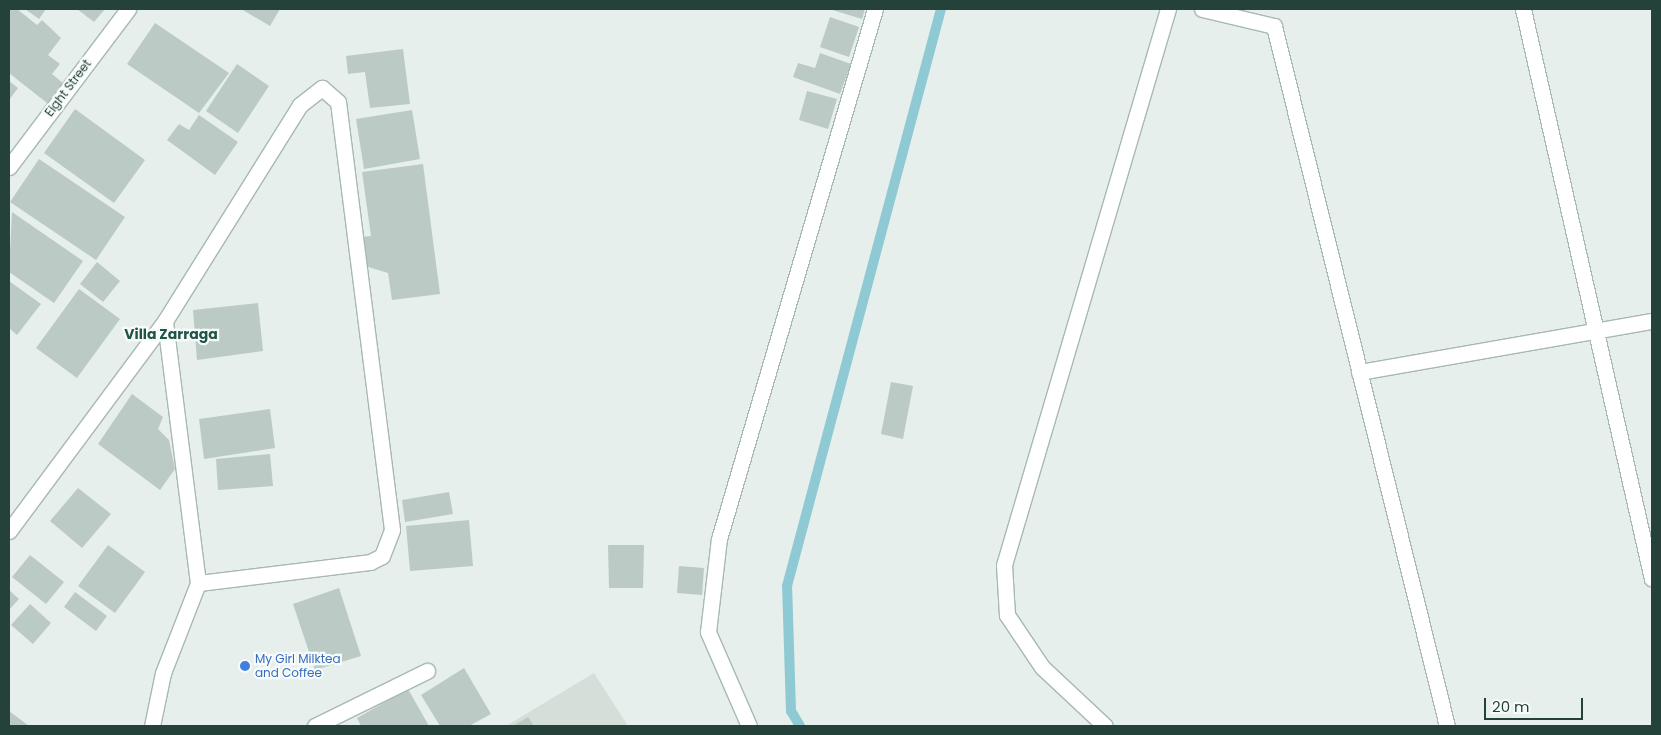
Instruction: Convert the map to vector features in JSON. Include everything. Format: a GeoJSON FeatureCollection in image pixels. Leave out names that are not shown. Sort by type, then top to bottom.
{"type":"FeatureCollection","features":[{"type":"Feature","properties":{"kind":"street","name":"Eight Street"},"geometry":{"type":"LineString","coordinates":[[9,167],[128,9]]}},
{"type":"Feature","properties":{"kind":"street"},"geometry":{"type":"LineString","coordinates":[[749,726],[708,632],[719,540],[874,9]]}},
{"type":"Feature","properties":{"kind":"street"},"geometry":{"type":"LineString","coordinates":[[1105,726],[1042,666],[1007,615],[1004,565],[1168,9]]}},
{"type":"Feature","properties":{"kind":"street"},"geometry":{"type":"LineString","coordinates":[[1202,9],[1274,26],[1446,726]]}},
{"type":"Feature","properties":{"kind":"street"},"geometry":{"type":"LineString","coordinates":[[1523,9],[1652,579]]}},
{"type":"Feature","properties":{"kind":"street"},"geometry":{"type":"LineString","coordinates":[[9,531],[165,321],[300,105],[322,88],[338,102],[392,530],[382,556],[370,562],[198,584]]}},
{"type":"Feature","properties":{"kind":"street"},"geometry":{"type":"LineString","coordinates":[[152,726],[162,673],[198,584],[165,321]]}},
{"type":"Feature","properties":{"kind":"street"},"geometry":{"type":"LineString","coordinates":[[1359,372],[1598,334],[1652,321]]}},
{"type":"Feature","properties":{"kind":"street"},"geometry":{"type":"LineString","coordinates":[[315,726],[427,671]]}},
{"type":"Feature","properties":{"kind":"shaded area"},"geometry":{"type":"Polygon","coordinates":[[[594,673],[628,726],[506,726],[594,673]]]}},
{"type":"Feature","properties":{"kind":"building"},"geometry":{"type":"Polygon","coordinates":[[[9,9],[17,9],[37,25],[42,20],[61,38],[48,55],[60,64],[52,74],[63,83],[47,103],[9,73],[9,9]]]}},
{"type":"Feature","properties":{"kind":"building"},"geometry":{"type":"Polygon","coordinates":[[[25,9],[46,9],[39,19],[25,9]]]}},
{"type":"Feature","properties":{"kind":"building"},"geometry":{"type":"Polygon","coordinates":[[[77,9],[105,9],[94,22],[77,9]]]}},
{"type":"Feature","properties":{"kind":"building"},"geometry":{"type":"Polygon","coordinates":[[[241,9],[280,9],[270,26],[241,9]]]}},
{"type":"Feature","properties":{"kind":"building"},"geometry":{"type":"Polygon","coordinates":[[[829,9],[865,9],[862,19],[829,9]]]}},
{"type":"Feature","properties":{"kind":"building"},"geometry":{"type":"Polygon","coordinates":[[[830,17],[859,27],[849,57],[820,47],[830,17]]]}},
{"type":"Feature","properties":{"kind":"building"},"geometry":{"type":"Polygon","coordinates":[[[155,23],[229,73],[199,113],[127,64],[155,23]]]}},
{"type":"Feature","properties":{"kind":"building"},"geometry":{"type":"Polygon","coordinates":[[[403,49],[410,104],[370,108],[365,72],[348,74],[346,56],[403,49]]]}},
{"type":"Feature","properties":{"kind":"building"},"geometry":{"type":"Polygon","coordinates":[[[820,53],[851,64],[840,94],[793,77],[798,63],[815,68],[820,53]]]}},
{"type":"Feature","properties":{"kind":"building"},"geometry":{"type":"Polygon","coordinates":[[[237,64],[269,86],[238,133],[206,111],[237,64]]]}},
{"type":"Feature","properties":{"kind":"building"},"geometry":{"type":"Polygon","coordinates":[[[9,81],[18,88],[9,100],[9,81]]]}},
{"type":"Feature","properties":{"kind":"building"},"geometry":{"type":"Polygon","coordinates":[[[807,91],[837,99],[828,129],[799,120],[807,91]]]}},
{"type":"Feature","properties":{"kind":"building"},"geometry":{"type":"Polygon","coordinates":[[[75,109],[145,160],[114,203],[44,153],[75,109]]]}},
{"type":"Feature","properties":{"kind":"building"},"geometry":{"type":"Polygon","coordinates":[[[412,110],[420,159],[364,169],[356,119],[412,110]]]}},
{"type":"Feature","properties":{"kind":"building"},"geometry":{"type":"Polygon","coordinates":[[[199,115],[238,142],[215,175],[167,140],[179,124],[189,130],[199,115]]]}},
{"type":"Feature","properties":{"kind":"building"},"geometry":{"type":"Polygon","coordinates":[[[39,159],[125,217],[96,260],[10,202],[39,159]]]}},
{"type":"Feature","properties":{"kind":"building"},"geometry":{"type":"Polygon","coordinates":[[[423,164],[440,294],[392,300],[388,273],[365,266],[362,237],[371,236],[362,172],[423,164]]]}},
{"type":"Feature","properties":{"kind":"building"},"geometry":{"type":"Polygon","coordinates":[[[12,212],[83,261],[54,303],[9,272],[12,212]]]}},
{"type":"Feature","properties":{"kind":"building"},"geometry":{"type":"Polygon","coordinates":[[[97,262],[120,281],[103,302],[80,284],[97,262]]]}},
{"type":"Feature","properties":{"kind":"building"},"geometry":{"type":"Polygon","coordinates":[[[9,281],[41,304],[17,335],[9,328],[9,281]]]}},
{"type":"Feature","properties":{"kind":"building"},"geometry":{"type":"Polygon","coordinates":[[[79,289],[120,319],[77,378],[36,348],[79,289]]]}},
{"type":"Feature","properties":{"kind":"building"},"geometry":{"type":"Polygon","coordinates":[[[258,303],[263,351],[197,360],[193,310],[258,303]]]}},
{"type":"Feature","properties":{"kind":"building"},"geometry":{"type":"Polygon","coordinates":[[[891,382],[913,386],[903,439],[881,434],[891,382]]]}},
{"type":"Feature","properties":{"kind":"building"},"geometry":{"type":"Polygon","coordinates":[[[132,394],[163,417],[158,429],[169,440],[175,469],[160,490],[98,444],[132,394]]]}},
{"type":"Feature","properties":{"kind":"building"},"geometry":{"type":"Polygon","coordinates":[[[270,409],[275,448],[204,459],[199,419],[270,409]]]}},
{"type":"Feature","properties":{"kind":"building"},"geometry":{"type":"Polygon","coordinates":[[[270,454],[273,486],[218,490],[216,459],[270,454]]]}},
{"type":"Feature","properties":{"kind":"building"},"geometry":{"type":"Polygon","coordinates":[[[78,488],[111,514],[82,548],[50,521],[78,488]]]}},
{"type":"Feature","properties":{"kind":"building"},"geometry":{"type":"Polygon","coordinates":[[[449,492],[453,514],[405,522],[402,500],[449,492]]]}},
{"type":"Feature","properties":{"kind":"building"},"geometry":{"type":"Polygon","coordinates":[[[469,520],[473,566],[410,571],[406,526],[469,520]]]}},
{"type":"Feature","properties":{"kind":"building"},"geometry":{"type":"Polygon","coordinates":[[[108,545],[145,572],[115,613],[78,586],[108,545]]]}},
{"type":"Feature","properties":{"kind":"building"},"geometry":{"type":"Polygon","coordinates":[[[608,545],[644,545],[643,588],[609,588],[608,545]]]}},
{"type":"Feature","properties":{"kind":"building"},"geometry":{"type":"Polygon","coordinates":[[[30,555],[64,582],[46,604],[12,577],[30,555]]]}},
{"type":"Feature","properties":{"kind":"building"},"geometry":{"type":"Polygon","coordinates":[[[679,566],[704,568],[702,595],[677,593],[679,566]]]}},
{"type":"Feature","properties":{"kind":"building"},"geometry":{"type":"Polygon","coordinates":[[[339,588],[361,656],[315,670],[293,604],[339,588]]]}},
{"type":"Feature","properties":{"kind":"building"},"geometry":{"type":"Polygon","coordinates":[[[9,590],[19,599],[9,610],[9,590]]]}},
{"type":"Feature","properties":{"kind":"building"},"geometry":{"type":"Polygon","coordinates":[[[75,592],[107,616],[96,631],[64,607],[75,592]]]}},
{"type":"Feature","properties":{"kind":"building"},"geometry":{"type":"Polygon","coordinates":[[[30,604],[51,623],[33,644],[11,625],[30,604]]]}},
{"type":"Feature","properties":{"kind":"building"},"geometry":{"type":"Polygon","coordinates":[[[464,668],[491,714],[469,726],[440,726],[421,695],[464,668]]]}},
{"type":"Feature","properties":{"kind":"building"},"geometry":{"type":"Polygon","coordinates":[[[408,689],[429,726],[361,726],[357,718],[408,689]]]}},
{"type":"Feature","properties":{"kind":"building"},"geometry":{"type":"Polygon","coordinates":[[[9,711],[29,726],[9,726],[9,711]]]}},
{"type":"Feature","properties":{"kind":"building"},"geometry":{"type":"Polygon","coordinates":[[[528,717],[534,726],[513,726],[528,717]]]}},
{"type":"Feature","properties":{"kind":"waterway"},"geometry":{"type":"LineString","coordinates":[[800,726],[791,711],[787,586],[941,9]]}},
{"type":"Feature","properties":{"kind":"place","name":"My Girl Milktea and Coffee"},"geometry":{"type":"Point","coordinates":[245,666]}},
{"type":"Feature","properties":{"kind":"district","name":"Villa Zarraga"},"geometry":{"type":"Point","coordinates":[171,334]}}]}
